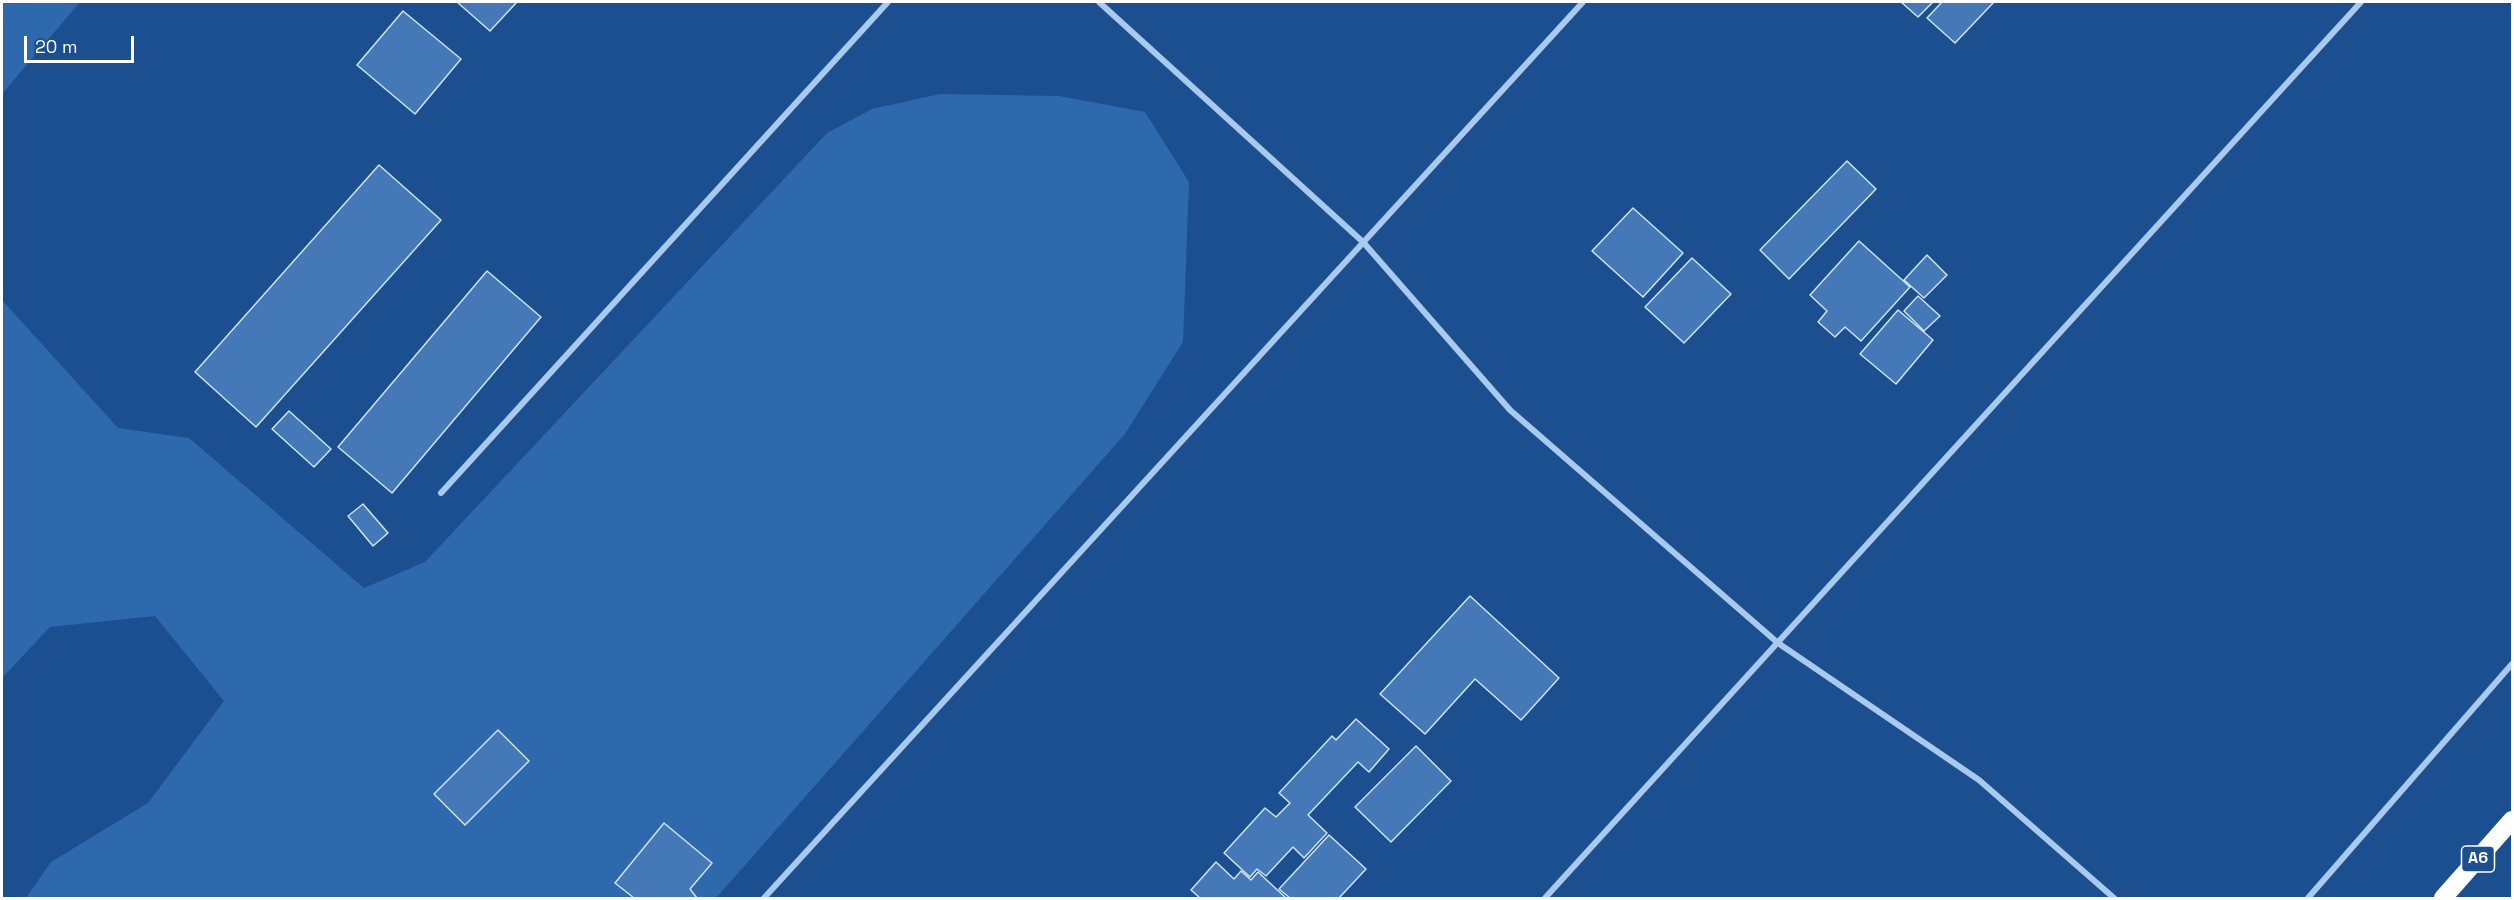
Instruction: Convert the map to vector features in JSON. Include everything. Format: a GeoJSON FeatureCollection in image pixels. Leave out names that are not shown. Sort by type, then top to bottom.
{"type":"FeatureCollection","features":[{"type":"Feature","properties":{"kind":"highway","name":"A6"},"geometry":{"type":"LineString","coordinates":[[2443,898],[2512,820]]}},
{"type":"Feature","properties":{"kind":"street"},"geometry":{"type":"LineString","coordinates":[[441,493],[888,2]]}},
{"type":"Feature","properties":{"kind":"street"},"geometry":{"type":"LineString","coordinates":[[1100,2],[1363,242],[1510,410],[1778,643],[1979,780],[2114,898]]}},
{"type":"Feature","properties":{"kind":"street"},"geometry":{"type":"LineString","coordinates":[[764,898],[1583,2]]}},
{"type":"Feature","properties":{"kind":"street"},"geometry":{"type":"LineString","coordinates":[[1545,898],[2361,2]]}},
{"type":"Feature","properties":{"kind":"street"},"geometry":{"type":"LineString","coordinates":[[2308,898],[2512,664]]}},
{"type":"Feature","properties":{"kind":"shaded area"},"geometry":{"type":"Polygon","coordinates":[[[2,2],[80,2],[2,94],[2,2]]]}},
{"type":"Feature","properties":{"kind":"shaded area"},"geometry":{"type":"Polygon","coordinates":[[[940,94],[1059,96],[1145,112],[1189,182],[1183,342],[1125,434],[716,898],[26,898],[51,862],[148,803],[224,701],[155,616],[50,627],[2,678],[2,300],[118,428],[189,438],[364,588],[425,562],[827,133],[872,109],[940,94]]]}},
{"type":"Feature","properties":{"kind":"building"},"geometry":{"type":"Polygon","coordinates":[[[457,2],[517,2],[490,31],[457,2]]]}},
{"type":"Feature","properties":{"kind":"building"},"geometry":{"type":"Polygon","coordinates":[[[1901,2],[1933,2],[1918,17],[1901,2]]]}},
{"type":"Feature","properties":{"kind":"building"},"geometry":{"type":"Polygon","coordinates":[[[1942,2],[1994,2],[1955,43],[1927,18],[1942,2]]]}},
{"type":"Feature","properties":{"kind":"building"},"geometry":{"type":"Polygon","coordinates":[[[403,11],[461,59],[415,114],[357,65],[403,11]]]}},
{"type":"Feature","properties":{"kind":"building"},"geometry":{"type":"Polygon","coordinates":[[[1847,161],[1876,189],[1789,279],[1760,250],[1847,161]]]}},
{"type":"Feature","properties":{"kind":"building"},"geometry":{"type":"Polygon","coordinates":[[[379,165],[441,220],[256,427],[195,372],[379,165]]]}},
{"type":"Feature","properties":{"kind":"building"},"geometry":{"type":"Polygon","coordinates":[[[1633,208],[1683,253],[1643,297],[1592,251],[1633,208]]]}},
{"type":"Feature","properties":{"kind":"building"},"geometry":{"type":"Polygon","coordinates":[[[1859,241],[1910,287],[1861,341],[1845,327],[1835,337],[1818,322],[1827,311],[1810,295],[1859,241]]]}},
{"type":"Feature","properties":{"kind":"building"},"geometry":{"type":"Polygon","coordinates":[[[1927,255],[1947,275],[1924,298],[1904,280],[1927,255]]]}},
{"type":"Feature","properties":{"kind":"building"},"geometry":{"type":"Polygon","coordinates":[[[1692,258],[1731,294],[1684,343],[1645,307],[1692,258]]]}},
{"type":"Feature","properties":{"kind":"building"},"geometry":{"type":"Polygon","coordinates":[[[487,271],[541,317],[392,493],[338,447],[487,271]]]}},
{"type":"Feature","properties":{"kind":"building"},"geometry":{"type":"Polygon","coordinates":[[[1918,296],[1940,316],[1924,331],[1904,311],[1918,296]]]}},
{"type":"Feature","properties":{"kind":"building"},"geometry":{"type":"Polygon","coordinates":[[[1898,310],[1933,340],[1896,384],[1860,354],[1898,310]]]}},
{"type":"Feature","properties":{"kind":"building"},"geometry":{"type":"Polygon","coordinates":[[[289,411],[331,449],[314,467],[272,429],[289,411]]]}},
{"type":"Feature","properties":{"kind":"building"},"geometry":{"type":"Polygon","coordinates":[[[363,504],[388,533],[373,546],[348,516],[363,504]]]}},
{"type":"Feature","properties":{"kind":"building"},"geometry":{"type":"Polygon","coordinates":[[[1470,596],[1559,678],[1521,720],[1475,679],[1425,734],[1380,694],[1470,596]]]}},
{"type":"Feature","properties":{"kind":"building"},"geometry":{"type":"Polygon","coordinates":[[[1356,719],[1389,749],[1369,772],[1358,762],[1308,815],[1327,833],[1304,858],[1293,847],[1266,876],[1257,869],[1250,877],[1224,853],[1265,808],[1276,817],[1290,803],[1279,793],[1332,736],[1336,740],[1356,719]]]}},
{"type":"Feature","properties":{"kind":"building"},"geometry":{"type":"Polygon","coordinates":[[[498,730],[529,761],[465,825],[434,794],[498,730]]]}},
{"type":"Feature","properties":{"kind":"building"},"geometry":{"type":"Polygon","coordinates":[[[1416,746],[1451,781],[1391,842],[1355,807],[1416,746]]]}},
{"type":"Feature","properties":{"kind":"building"},"geometry":{"type":"Polygon","coordinates":[[[664,823],[712,863],[690,889],[697,898],[634,898],[615,883],[664,823]]]}},
{"type":"Feature","properties":{"kind":"building"},"geometry":{"type":"Polygon","coordinates":[[[1329,835],[1366,869],[1339,898],[1290,898],[1279,889],[1329,835]]]}},
{"type":"Feature","properties":{"kind":"building"},"geometry":{"type":"Polygon","coordinates":[[[1216,862],[1234,879],[1241,871],[1251,880],[1258,872],[1286,898],[1200,898],[1191,890],[1216,862]]]}}]}
